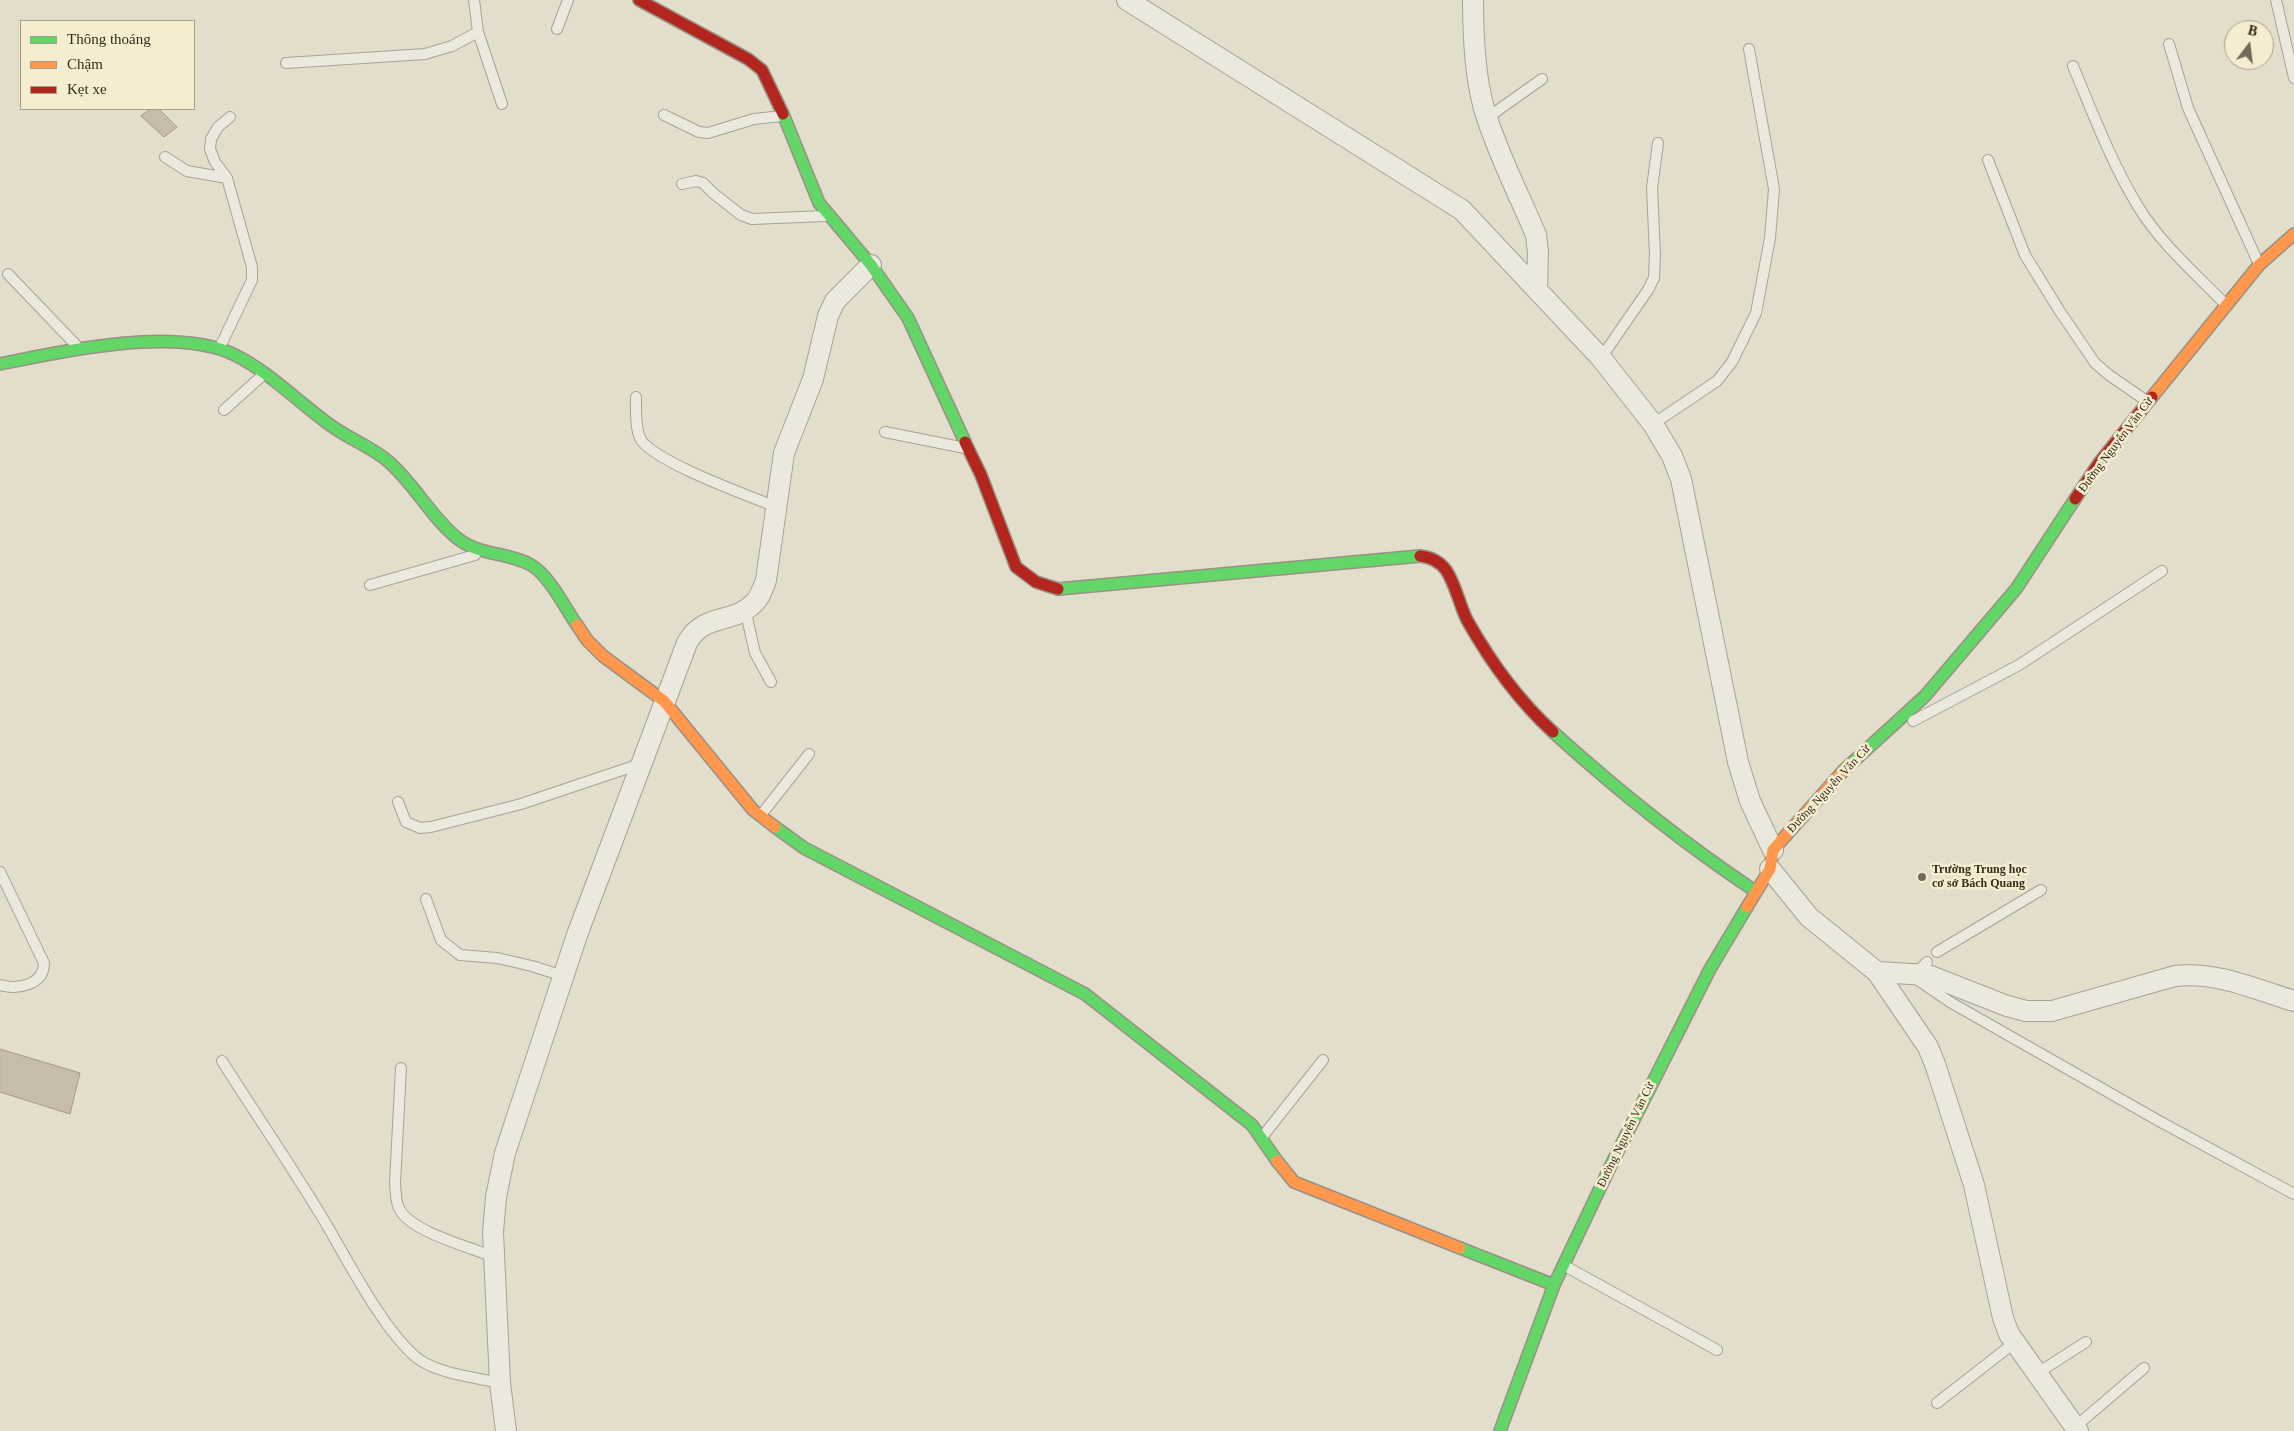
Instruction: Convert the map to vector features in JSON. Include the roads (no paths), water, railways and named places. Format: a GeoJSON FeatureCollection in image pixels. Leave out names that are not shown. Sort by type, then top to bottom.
{"type":"FeatureCollection","features":[{"type":"Feature","properties":{"kind":"street"},"geometry":{"type":"LineString","coordinates":[[639,0],[748,59],[762,70],[770,83],[813,190],[829,216],[871,265],[908,318],[981,475],[1016,567],[1026,578],[1041,586],[1060,589],[1423,556],[1436,560],[1446,570],[1466,618],[1488,655],[1510,686],[1550,729],[1606,780],[1699,854],[1755,891]]}},
{"type":"Feature","properties":{"kind":"street"},"geometry":{"type":"LineString","coordinates":[[1127,0],[1462,210],[1601,358],[1652,424],[1672,456],[1681,479],[1738,762],[1771,859],[1809,917],[1877,972],[1928,1047],[1969,1167],[2003,1318],[2014,1343],[2077,1429]]}},
{"type":"Feature","properties":{"kind":"street"},"geometry":{"type":"LineString","coordinates":[[1473,0],[1473,26],[1482,96],[1487,118],[1536,236],[1538,252],[1537,290]]}},
{"type":"Feature","properties":{"kind":"street","name":"Đường Nguyễn Văn Cừ"},"geometry":{"type":"LineString","coordinates":[[1500,1431],[1554,1285],[1659,1067],[1710,969],[1755,891],[1771,859],[1842,772],[1925,696],[2016,589],[2098,463],[2259,265],[2294,234]]}},
{"type":"Feature","properties":{"kind":"street"},"geometry":{"type":"LineString","coordinates":[[506,1431],[500,1383],[493,1232],[496,1197],[505,1153],[563,976],[664,702],[693,632],[703,624],[745,609],[753,604],[766,580],[784,453],[813,379],[828,316],[836,301],[871,265]]}},
{"type":"Feature","properties":{"kind":"street"},"geometry":{"type":"LineString","coordinates":[[0,364],[112,343],[162,341],[200,345],[233,354],[266,373],[328,425],[390,462],[458,539],[472,548],[518,558],[531,563],[541,572],[586,640],[603,656],[664,702],[753,810],[804,848],[1085,994],[1252,1125],[1262,1137],[1284,1174],[1294,1182],[1554,1285]]}},
{"type":"Feature","properties":{"kind":"street"},"geometry":{"type":"LineString","coordinates":[[1877,972],[1917,969],[2008,1006],[2026,1011],[2052,1011],[2175,976],[2196,974],[2215,977],[2294,1001]]}},
{"type":"Feature","properties":{"kind":"lane"},"geometry":{"type":"LineString","coordinates":[[474,0],[478,32],[502,104]]}},
{"type":"Feature","properties":{"kind":"lane"},"geometry":{"type":"LineString","coordinates":[[557,29],[568,0]]}},
{"type":"Feature","properties":{"kind":"lane"},"geometry":{"type":"LineString","coordinates":[[2276,0],[2294,78]]}},
{"type":"Feature","properties":{"kind":"lane"},"geometry":{"type":"LineString","coordinates":[[286,62],[425,54],[452,46],[478,32]]}},
{"type":"Feature","properties":{"kind":"lane"},"geometry":{"type":"LineString","coordinates":[[2169,44],[2188,108],[2259,265]]}},
{"type":"Feature","properties":{"kind":"lane"},"geometry":{"type":"LineString","coordinates":[[1652,424],[1718,381],[1732,362],[1756,313],[1770,238],[1774,189],[1749,49]]}},
{"type":"Feature","properties":{"kind":"lane"},"geometry":{"type":"LineString","coordinates":[[2073,66],[2103,140],[2140,209],[2172,250],[2227,305]]}},
{"type":"Feature","properties":{"kind":"lane"},"geometry":{"type":"LineString","coordinates":[[1487,118],[1542,78]]}},
{"type":"Feature","properties":{"kind":"lane"},"geometry":{"type":"LineString","coordinates":[[664,115],[699,132],[708,132],[754,119],[783,116]]}},
{"type":"Feature","properties":{"kind":"lane"},"geometry":{"type":"LineString","coordinates":[[218,350],[252,280],[252,267],[227,178],[215,162],[210,149],[211,139],[218,127],[230,116]]}},
{"type":"Feature","properties":{"kind":"lane"},"geometry":{"type":"LineString","coordinates":[[1601,358],[1648,290],[1654,278],[1655,255],[1652,188],[1658,143]]}},
{"type":"Feature","properties":{"kind":"lane"},"geometry":{"type":"LineString","coordinates":[[165,157],[187,171],[227,178]]}},
{"type":"Feature","properties":{"kind":"lane"},"geometry":{"type":"LineString","coordinates":[[1988,160],[2025,255],[2059,310],[2095,363],[2148,402]]}},
{"type":"Feature","properties":{"kind":"lane"},"geometry":{"type":"LineString","coordinates":[[682,184],[696,181],[704,183],[741,215],[752,219],[829,216]]}},
{"type":"Feature","properties":{"kind":"lane"},"geometry":{"type":"LineString","coordinates":[[8,274],[79,348]]}},
{"type":"Feature","properties":{"kind":"lane"},"geometry":{"type":"LineString","coordinates":[[224,410],[266,373]]}},
{"type":"Feature","properties":{"kind":"lane"},"geometry":{"type":"LineString","coordinates":[[636,397],[637,428],[641,440],[648,448],[703,476],[776,507]]}},
{"type":"Feature","properties":{"kind":"lane"},"geometry":{"type":"LineString","coordinates":[[885,432],[969,449]]}},
{"type":"Feature","properties":{"kind":"lane"},"geometry":{"type":"LineString","coordinates":[[370,586],[486,552]]}},
{"type":"Feature","properties":{"kind":"lane"},"geometry":{"type":"LineString","coordinates":[[1876,739],[2019,664],[2162,571]]}},
{"type":"Feature","properties":{"kind":"lane"},"geometry":{"type":"LineString","coordinates":[[745,609],[755,653],[770,682]]}},
{"type":"Feature","properties":{"kind":"lane"},"geometry":{"type":"LineString","coordinates":[[761,815],[809,754]]}},
{"type":"Feature","properties":{"kind":"lane"},"geometry":{"type":"LineString","coordinates":[[398,802],[406,822],[420,828],[521,804],[641,764]]}},
{"type":"Feature","properties":{"kind":"lane"},"geometry":{"type":"LineString","coordinates":[[0,872],[44,963],[44,972],[41,978],[26,986],[0,985]]}},
{"type":"Feature","properties":{"kind":"lane"},"geometry":{"type":"LineString","coordinates":[[1937,952],[2041,890]]}},
{"type":"Feature","properties":{"kind":"lane"},"geometry":{"type":"LineString","coordinates":[[426,899],[441,940],[460,955],[506,960],[563,976]]}},
{"type":"Feature","properties":{"kind":"lane"},"geometry":{"type":"LineString","coordinates":[[1917,969],[1950,1002],[2160,1122],[2294,1194]]}},
{"type":"Feature","properties":{"kind":"lane"},"geometry":{"type":"LineString","coordinates":[[1262,1137],[1323,1060]]}},
{"type":"Feature","properties":{"kind":"lane"},"geometry":{"type":"LineString","coordinates":[[222,1061],[308,1194],[373,1302],[404,1346],[419,1359],[442,1369],[500,1383]]}},
{"type":"Feature","properties":{"kind":"lane"},"geometry":{"type":"LineString","coordinates":[[401,1068],[395,1183],[396,1199],[400,1210],[407,1219],[421,1228],[494,1257]]}},
{"type":"Feature","properties":{"kind":"lane"},"geometry":{"type":"LineString","coordinates":[[1564,1266],[1717,1350]]}},
{"type":"Feature","properties":{"kind":"lane"},"geometry":{"type":"LineString","coordinates":[[2036,1374],[2086,1342]]}},
{"type":"Feature","properties":{"kind":"lane"},"geometry":{"type":"LineString","coordinates":[[1937,1403],[2014,1343]]}},
{"type":"Feature","properties":{"kind":"lane"},"geometry":{"type":"LineString","coordinates":[[2077,1429],[2144,1368]]}},
{"type":"Feature","properties":{"kind":"place","name":"Trường Trung học cơ sở Bách Quang"},"geometry":{"type":"Point","coordinates":[1922,877]}}]}
